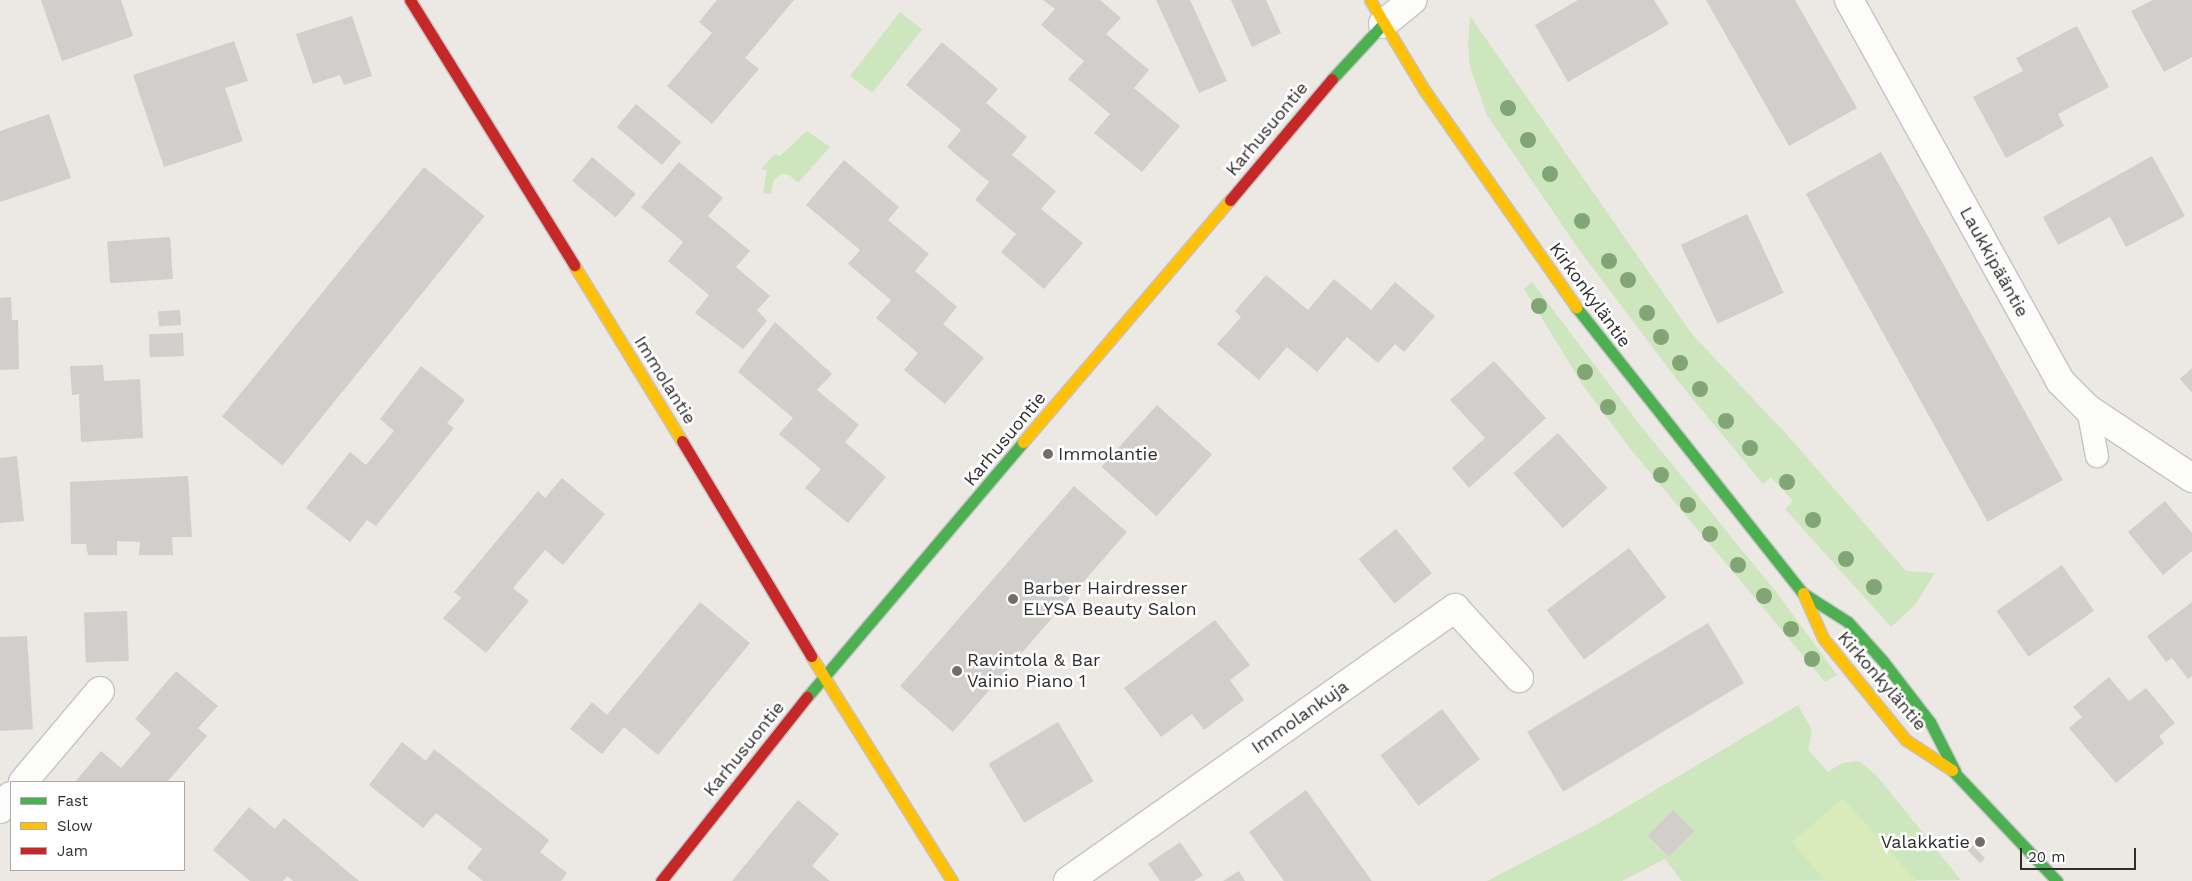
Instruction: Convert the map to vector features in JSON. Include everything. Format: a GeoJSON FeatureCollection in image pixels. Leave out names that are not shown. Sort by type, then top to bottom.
{"type":"FeatureCollection","features":[{"type":"Feature","properties":{"kind":"street","name":"Immolantie"},"geometry":{"type":"LineString","coordinates":[[410,0],[774,590],[823,677],[952,881]]}},
{"type":"Feature","properties":{"kind":"street","name":"Kirkonkyläntie"},"geometry":{"type":"LineString","coordinates":[[1370,0],[1425,91],[1594,332],[1804,594],[1822,638],[1900,733],[1955,772],[2057,881]]}},
{"type":"Feature","properties":{"kind":"street"},"geometry":{"type":"LineString","coordinates":[[1383,24],[1413,0]]}},
{"type":"Feature","properties":{"kind":"street","name":"Laukkipääntie"},"geometry":{"type":"LineString","coordinates":[[1849,0],[2060,381],[2088,409],[2192,478]]}},
{"type":"Feature","properties":{"kind":"street","name":"Karhusuontie"},"geometry":{"type":"LineString","coordinates":[[660,881],[823,677],[1336,75],[1383,24]]}},
{"type":"Feature","properties":{"kind":"street","name":"Kirkonkyläntie"},"geometry":{"type":"LineString","coordinates":[[1804,594],[1848,622],[1883,661],[1930,722],[1955,772]]}},
{"type":"Feature","properties":{"kind":"street","name":"Immolankuja"},"geometry":{"type":"LineString","coordinates":[[1068,881],[1455,608],[1519,678]]}},
{"type":"Feature","properties":{"kind":"street"},"geometry":{"type":"LineString","coordinates":[[24,781],[100,691]]}},
{"type":"Feature","properties":{"kind":"street"},"geometry":{"type":"LineString","coordinates":[[0,809],[10,797]]}},
{"type":"Feature","properties":{"kind":"lane"},"geometry":{"type":"LineString","coordinates":[[2088,409],[2097,456]]}},
{"type":"Feature","properties":{"kind":"green space"},"geometry":{"type":"Polygon","coordinates":[[[900,12],[922,29],[872,93],[850,76],[900,12]]]}},
{"type":"Feature","properties":{"kind":"green space"},"geometry":{"type":"Polygon","coordinates":[[[1470,16],[1692,334],[1789,437],[1906,571],[1935,573],[1915,605],[1891,627],[1785,509],[1793,501],[1771,477],[1763,484],[1678,381],[1580,251],[1487,115],[1470,67],[1468,45],[1470,16]]]}},
{"type":"Feature","properties":{"kind":"green space"},"geometry":{"type":"Polygon","coordinates":[[[807,131],[830,147],[798,183],[789,175],[781,174],[773,181],[771,194],[763,193],[767,170],[761,170],[774,154],[780,156],[807,131]]]}},
{"type":"Feature","properties":{"kind":"green space"},"geometry":{"type":"Polygon","coordinates":[[[1532,282],[1640,425],[1777,593],[1837,675],[1825,682],[1632,451],[1584,387],[1524,289],[1532,282]]]}},
{"type":"Feature","properties":{"kind":"green space"},"geometry":{"type":"Polygon","coordinates":[[[1798,705],[1812,730],[1808,750],[1828,772],[1842,763],[1859,761],[1877,776],[1961,880],[1682,881],[1665,859],[1622,881],[1487,881],[1603,821],[1798,705]]]}},
{"type":"Feature","properties":{"kind":"green space"},"geometry":{"type":"Polygon","coordinates":[[[1843,798],[1916,881],[1826,881],[1792,842],[1843,798]]]}},
{"type":"Feature","properties":{"kind":"building"},"geometry":{"type":"Polygon","coordinates":[[[41,0],[121,0],[133,36],[62,61],[41,0]]]}},
{"type":"Feature","properties":{"kind":"building"},"geometry":{"type":"Polygon","coordinates":[[[717,0],[794,0],[745,58],[759,69],[712,124],[667,86],[712,33],[699,22],[717,0]]]}},
{"type":"Feature","properties":{"kind":"building"},"geometry":{"type":"Polygon","coordinates":[[[1043,0],[1100,0],[1121,18],[1106,34],[1149,70],[1134,88],[1180,126],[1142,172],[1094,133],[1110,114],[1068,79],[1084,61],[1041,25],[1055,9],[1043,0]]]}},
{"type":"Feature","properties":{"kind":"building"},"geometry":{"type":"Polygon","coordinates":[[[1156,0],[1190,0],[1227,81],[1199,93],[1156,0]]]}},
{"type":"Feature","properties":{"kind":"building"},"geometry":{"type":"Polygon","coordinates":[[[1231,0],[1266,0],[1281,33],[1252,47],[1231,0]]]}},
{"type":"Feature","properties":{"kind":"building"},"geometry":{"type":"Polygon","coordinates":[[[1578,0],[1654,0],[1669,24],[1568,82],[1535,25],[1578,0]]]}},
{"type":"Feature","properties":{"kind":"building"},"geometry":{"type":"Polygon","coordinates":[[[1706,0],[1795,0],[1857,108],[1789,146],[1706,0]]]}},
{"type":"Feature","properties":{"kind":"building"},"geometry":{"type":"Polygon","coordinates":[[[2153,0],[2192,0],[2192,57],[2164,72],[2131,11],[2153,0]]]}},
{"type":"Feature","properties":{"kind":"building"},"geometry":{"type":"Polygon","coordinates":[[[352,16],[372,76],[344,85],[340,75],[313,84],[296,34],[352,16]]]}},
{"type":"Feature","properties":{"kind":"building"},"geometry":{"type":"Polygon","coordinates":[[[2077,26],[2109,87],[2058,114],[2064,126],[2006,158],[1973,97],[2023,71],[2016,58],[2077,26]]]}},
{"type":"Feature","properties":{"kind":"building"},"geometry":{"type":"Polygon","coordinates":[[[234,41],[248,81],[225,88],[243,141],[164,167],[133,75],[234,41]]]}},
{"type":"Feature","properties":{"kind":"building"},"geometry":{"type":"Polygon","coordinates":[[[942,42],[998,89],[986,103],[1027,137],[1012,155],[1056,191],[1041,209],[1083,243],[1044,289],[1001,252],[1016,234],[975,200],[989,182],[947,147],[961,130],[906,85],[942,42]]]}},
{"type":"Feature","properties":{"kind":"building"},"geometry":{"type":"Polygon","coordinates":[[[636,104],[681,142],[662,165],[617,127],[636,104]]]}},
{"type":"Feature","properties":{"kind":"building"},"geometry":{"type":"Polygon","coordinates":[[[49,114],[71,178],[0,202],[0,131],[49,114]]]}},
{"type":"Feature","properties":{"kind":"building"},"geometry":{"type":"Polygon","coordinates":[[[1881,152],[2063,480],[1988,522],[1806,194],[1881,152]]]}},
{"type":"Feature","properties":{"kind":"building"},"geometry":{"type":"Polygon","coordinates":[[[2152,156],[2185,216],[2126,247],[2110,217],[2058,245],[2043,217],[2152,156]]]}},
{"type":"Feature","properties":{"kind":"building"},"geometry":{"type":"Polygon","coordinates":[[[592,157],[636,194],[616,217],[572,181],[592,157]]]}},
{"type":"Feature","properties":{"kind":"building"},"geometry":{"type":"Polygon","coordinates":[[[844,160],[899,207],[888,220],[929,254],[915,271],[957,307],[943,324],[984,358],[945,404],[904,370],[918,353],[876,318],[891,300],[848,264],[860,250],[806,205],[844,160]]]}},
{"type":"Feature","properties":{"kind":"building"},"geometry":{"type":"Polygon","coordinates":[[[679,162],[723,198],[708,216],[750,251],[736,267],[770,296],[757,310],[767,321],[743,349],[695,313],[709,295],[668,261],[683,242],[641,207],[679,162]]]}},
{"type":"Feature","properties":{"kind":"building"},"geometry":{"type":"Polygon","coordinates":[[[424,167],[485,216],[283,466],[222,416],[424,167]]]}},
{"type":"Feature","properties":{"kind":"building"},"geometry":{"type":"Polygon","coordinates":[[[1747,214],[1784,293],[1718,324],[1681,245],[1747,214]]]}},
{"type":"Feature","properties":{"kind":"building"},"geometry":{"type":"Polygon","coordinates":[[[170,237],[173,279],[110,283],[107,241],[170,237]]]}},
{"type":"Feature","properties":{"kind":"building"},"geometry":{"type":"Polygon","coordinates":[[[1266,275],[1308,310],[1334,279],[1371,310],[1395,282],[1435,316],[1404,352],[1395,344],[1378,363],[1347,337],[1317,372],[1287,347],[1259,380],[1217,344],[1241,317],[1235,311],[1266,275]]]}},
{"type":"Feature","properties":{"kind":"building"},"geometry":{"type":"Polygon","coordinates":[[[11,297],[12,320],[18,320],[19,369],[0,370],[0,298],[11,297]]]}},
{"type":"Feature","properties":{"kind":"building"},"geometry":{"type":"Polygon","coordinates":[[[180,310],[181,325],[159,326],[158,312],[180,310]]]}},
{"type":"Feature","properties":{"kind":"building"},"geometry":{"type":"Polygon","coordinates":[[[775,322],[832,374],[817,390],[859,425],[845,442],[886,477],[848,523],[805,488],[821,469],[779,434],[793,418],[738,372],[775,322]]]}},
{"type":"Feature","properties":{"kind":"building"},"geometry":{"type":"Polygon","coordinates":[[[183,333],[184,356],[150,357],[149,334],[183,333]]]}},
{"type":"Feature","properties":{"kind":"building"},"geometry":{"type":"Polygon","coordinates":[[[1494,361],[1546,418],[1469,488],[1452,468],[1485,438],[1450,400],[1494,361]]]}},
{"type":"Feature","properties":{"kind":"building"},"geometry":{"type":"Polygon","coordinates":[[[103,365],[104,381],[140,379],[143,438],[81,442],[79,394],[72,395],[70,366],[103,365]]]}},
{"type":"Feature","properties":{"kind":"building"},"geometry":{"type":"Polygon","coordinates":[[[421,366],[465,400],[447,423],[454,428],[376,526],[367,520],[350,542],[306,508],[350,452],[366,465],[394,431],[380,419],[421,366]]]}},
{"type":"Feature","properties":{"kind":"building"},"geometry":{"type":"Polygon","coordinates":[[[2192,368],[2192,393],[2180,379],[2192,368]]]}},
{"type":"Feature","properties":{"kind":"building"},"geometry":{"type":"Polygon","coordinates":[[[1157,405],[1212,455],[1156,516],[1101,467],[1157,405]]]}},
{"type":"Feature","properties":{"kind":"building"},"geometry":{"type":"Polygon","coordinates":[[[1558,433],[1608,488],[1563,528],[1513,473],[1558,433]]]}},
{"type":"Feature","properties":{"kind":"building"},"geometry":{"type":"Polygon","coordinates":[[[17,456],[24,521],[0,523],[0,458],[17,456]]]}},
{"type":"Feature","properties":{"kind":"building"},"geometry":{"type":"Polygon","coordinates":[[[188,476],[192,537],[172,537],[173,555],[139,555],[140,542],[117,541],[117,555],[88,555],[86,544],[71,544],[70,482],[188,476]]]}},
{"type":"Feature","properties":{"kind":"building"},"geometry":{"type":"Polygon","coordinates":[[[562,478],[605,514],[563,565],[545,550],[513,588],[529,601],[486,653],[443,618],[461,598],[454,592],[538,491],[545,498],[562,478]]]}},
{"type":"Feature","properties":{"kind":"building"},"geometry":{"type":"Polygon","coordinates":[[[1074,486],[1127,532],[953,732],[900,686],[1074,486]]]}},
{"type":"Feature","properties":{"kind":"building"},"geometry":{"type":"Polygon","coordinates":[[[2165,501],[2192,533],[2192,551],[2163,575],[2128,532],[2165,501]]]}},
{"type":"Feature","properties":{"kind":"building"},"geometry":{"type":"Polygon","coordinates":[[[1396,529],[1432,573],[1395,604],[1359,559],[1396,529]]]}},
{"type":"Feature","properties":{"kind":"building"},"geometry":{"type":"Polygon","coordinates":[[[1629,548],[1666,598],[1584,660],[1547,610],[1629,548]]]}},
{"type":"Feature","properties":{"kind":"building"},"geometry":{"type":"Polygon","coordinates":[[[2062,565],[2094,611],[2029,657],[1996,611],[2062,565]]]}},
{"type":"Feature","properties":{"kind":"building"},"geometry":{"type":"Polygon","coordinates":[[[700,602],[750,643],[658,755],[624,727],[602,754],[570,729],[592,702],[607,715],[700,602]]]}},
{"type":"Feature","properties":{"kind":"building"},"geometry":{"type":"Polygon","coordinates":[[[2192,602],[2192,676],[2188,679],[2172,658],[2166,662],[2147,636],[2192,602]]]}},
{"type":"Feature","properties":{"kind":"building"},"geometry":{"type":"Polygon","coordinates":[[[127,611],[129,661],[86,662],[84,613],[127,611]]]}},
{"type":"Feature","properties":{"kind":"building"},"geometry":{"type":"Polygon","coordinates":[[[1215,620],[1250,665],[1230,680],[1244,700],[1204,730],[1192,714],[1161,737],[1124,688],[1215,620]]]}},
{"type":"Feature","properties":{"kind":"building"},"geometry":{"type":"Polygon","coordinates":[[[1708,623],[1744,683],[1563,792],[1527,732],[1708,623]]]}},
{"type":"Feature","properties":{"kind":"building"},"geometry":{"type":"Polygon","coordinates":[[[27,636],[33,729],[0,731],[0,637],[27,636]]]}},
{"type":"Feature","properties":{"kind":"building"},"geometry":{"type":"Polygon","coordinates":[[[176,671],[218,706],[198,728],[207,736],[168,781],[76,781],[101,751],[121,768],[151,733],[135,719],[176,671]]]}},
{"type":"Feature","properties":{"kind":"building"},"geometry":{"type":"Polygon","coordinates":[[[2109,677],[2129,701],[2146,688],[2175,723],[2159,736],[2164,743],[2116,783],[2069,728],[2082,717],[2073,707],[2109,677]]]}},
{"type":"Feature","properties":{"kind":"building"},"geometry":{"type":"Polygon","coordinates":[[[1442,709],[1480,759],[1418,806],[1381,755],[1442,709]]]}},
{"type":"Feature","properties":{"kind":"building"},"geometry":{"type":"Polygon","coordinates":[[[1058,722],[1094,781],[1024,823],[989,764],[1058,722]]]}},
{"type":"Feature","properties":{"kind":"building"},"geometry":{"type":"Polygon","coordinates":[[[402,742],[426,761],[434,749],[549,840],[540,852],[567,873],[561,881],[483,881],[467,868],[482,849],[436,813],[423,828],[369,785],[402,742]]]}},
{"type":"Feature","properties":{"kind":"building"},"geometry":{"type":"Polygon","coordinates":[[[1306,790],[1372,881],[1284,881],[1249,832],[1306,790]]]}},
{"type":"Feature","properties":{"kind":"building"},"geometry":{"type":"Polygon","coordinates":[[[798,800],[839,834],[812,866],[830,881],[732,881],[798,800]]]}},
{"type":"Feature","properties":{"kind":"building"},"geometry":{"type":"Polygon","coordinates":[[[249,807],[275,829],[284,818],[359,881],[293,881],[287,876],[283,881],[250,881],[213,850],[249,807]]]}},
{"type":"Feature","properties":{"kind":"building"},"geometry":{"type":"Polygon","coordinates":[[[1673,810],[1694,831],[1669,857],[1648,835],[1673,810]]]}},
{"type":"Feature","properties":{"kind":"building"},"geometry":{"type":"Polygon","coordinates":[[[1180,842],[1203,875],[1194,881],[1160,881],[1148,864],[1180,842]]]}},
{"type":"Feature","properties":{"kind":"building"},"geometry":{"type":"Polygon","coordinates":[[[1971,844],[1985,858],[1980,863],[1966,849],[1971,844]]]}},
{"type":"Feature","properties":{"kind":"building"},"geometry":{"type":"Polygon","coordinates":[[[1239,871],[1245,881],[1223,881],[1239,871]]]}},
{"type":"Feature","properties":{"kind":"traffic: fast"},"geometry":{"type":"LineString","coordinates":[[1332,79],[1383,24]]}},
{"type":"Feature","properties":{"kind":"traffic: fast"},"geometry":{"type":"LineString","coordinates":[[1576,307],[1803,593]]}},
{"type":"Feature","properties":{"kind":"traffic: fast"},"geometry":{"type":"LineString","coordinates":[[807,697],[1023,442]]}},
{"type":"Feature","properties":{"kind":"traffic: fast"},"geometry":{"type":"LineString","coordinates":[[1804,594],[1848,622],[1883,661],[1930,722],[1955,771]]}},
{"type":"Feature","properties":{"kind":"traffic: fast"},"geometry":{"type":"LineString","coordinates":[[1952,770],[2057,881]]}},
{"type":"Feature","properties":{"kind":"traffic: slow"},"geometry":{"type":"LineString","coordinates":[[1370,0],[1425,91],[1576,307]]}},
{"type":"Feature","properties":{"kind":"traffic: slow"},"geometry":{"type":"LineString","coordinates":[[1023,442],[1230,200]]}},
{"type":"Feature","properties":{"kind":"traffic: slow"},"geometry":{"type":"LineString","coordinates":[[574,265],[682,441]]}},
{"type":"Feature","properties":{"kind":"traffic: slow"},"geometry":{"type":"LineString","coordinates":[[1803,593],[1823,638],[1906,740],[1952,770]]}},
{"type":"Feature","properties":{"kind":"traffic: slow"},"geometry":{"type":"LineString","coordinates":[[811,656],[952,881]]}},
{"type":"Feature","properties":{"kind":"traffic: jam"},"geometry":{"type":"LineString","coordinates":[[410,0],[574,265]]}},
{"type":"Feature","properties":{"kind":"traffic: jam"},"geometry":{"type":"LineString","coordinates":[[1230,200],[1332,79]]}},
{"type":"Feature","properties":{"kind":"traffic: jam"},"geometry":{"type":"LineString","coordinates":[[682,441],[811,656]]}},
{"type":"Feature","properties":{"kind":"traffic: jam"},"geometry":{"type":"LineString","coordinates":[[661,881],[807,697]]}},
{"type":"Feature","properties":{"kind":"place","name":"Immolantie"},"geometry":{"type":"Point","coordinates":[1048,454]}},
{"type":"Feature","properties":{"kind":"place","name":"Barber Hairdresser ELYSA Beauty Salon"},"geometry":{"type":"Point","coordinates":[1013,599]}},
{"type":"Feature","properties":{"kind":"place","name":"Ravintola & Bar Vainio Piano 1"},"geometry":{"type":"Point","coordinates":[957,671]}},
{"type":"Feature","properties":{"kind":"place","name":"Valakkatie"},"geometry":{"type":"Point","coordinates":[1980,842]}}]}
